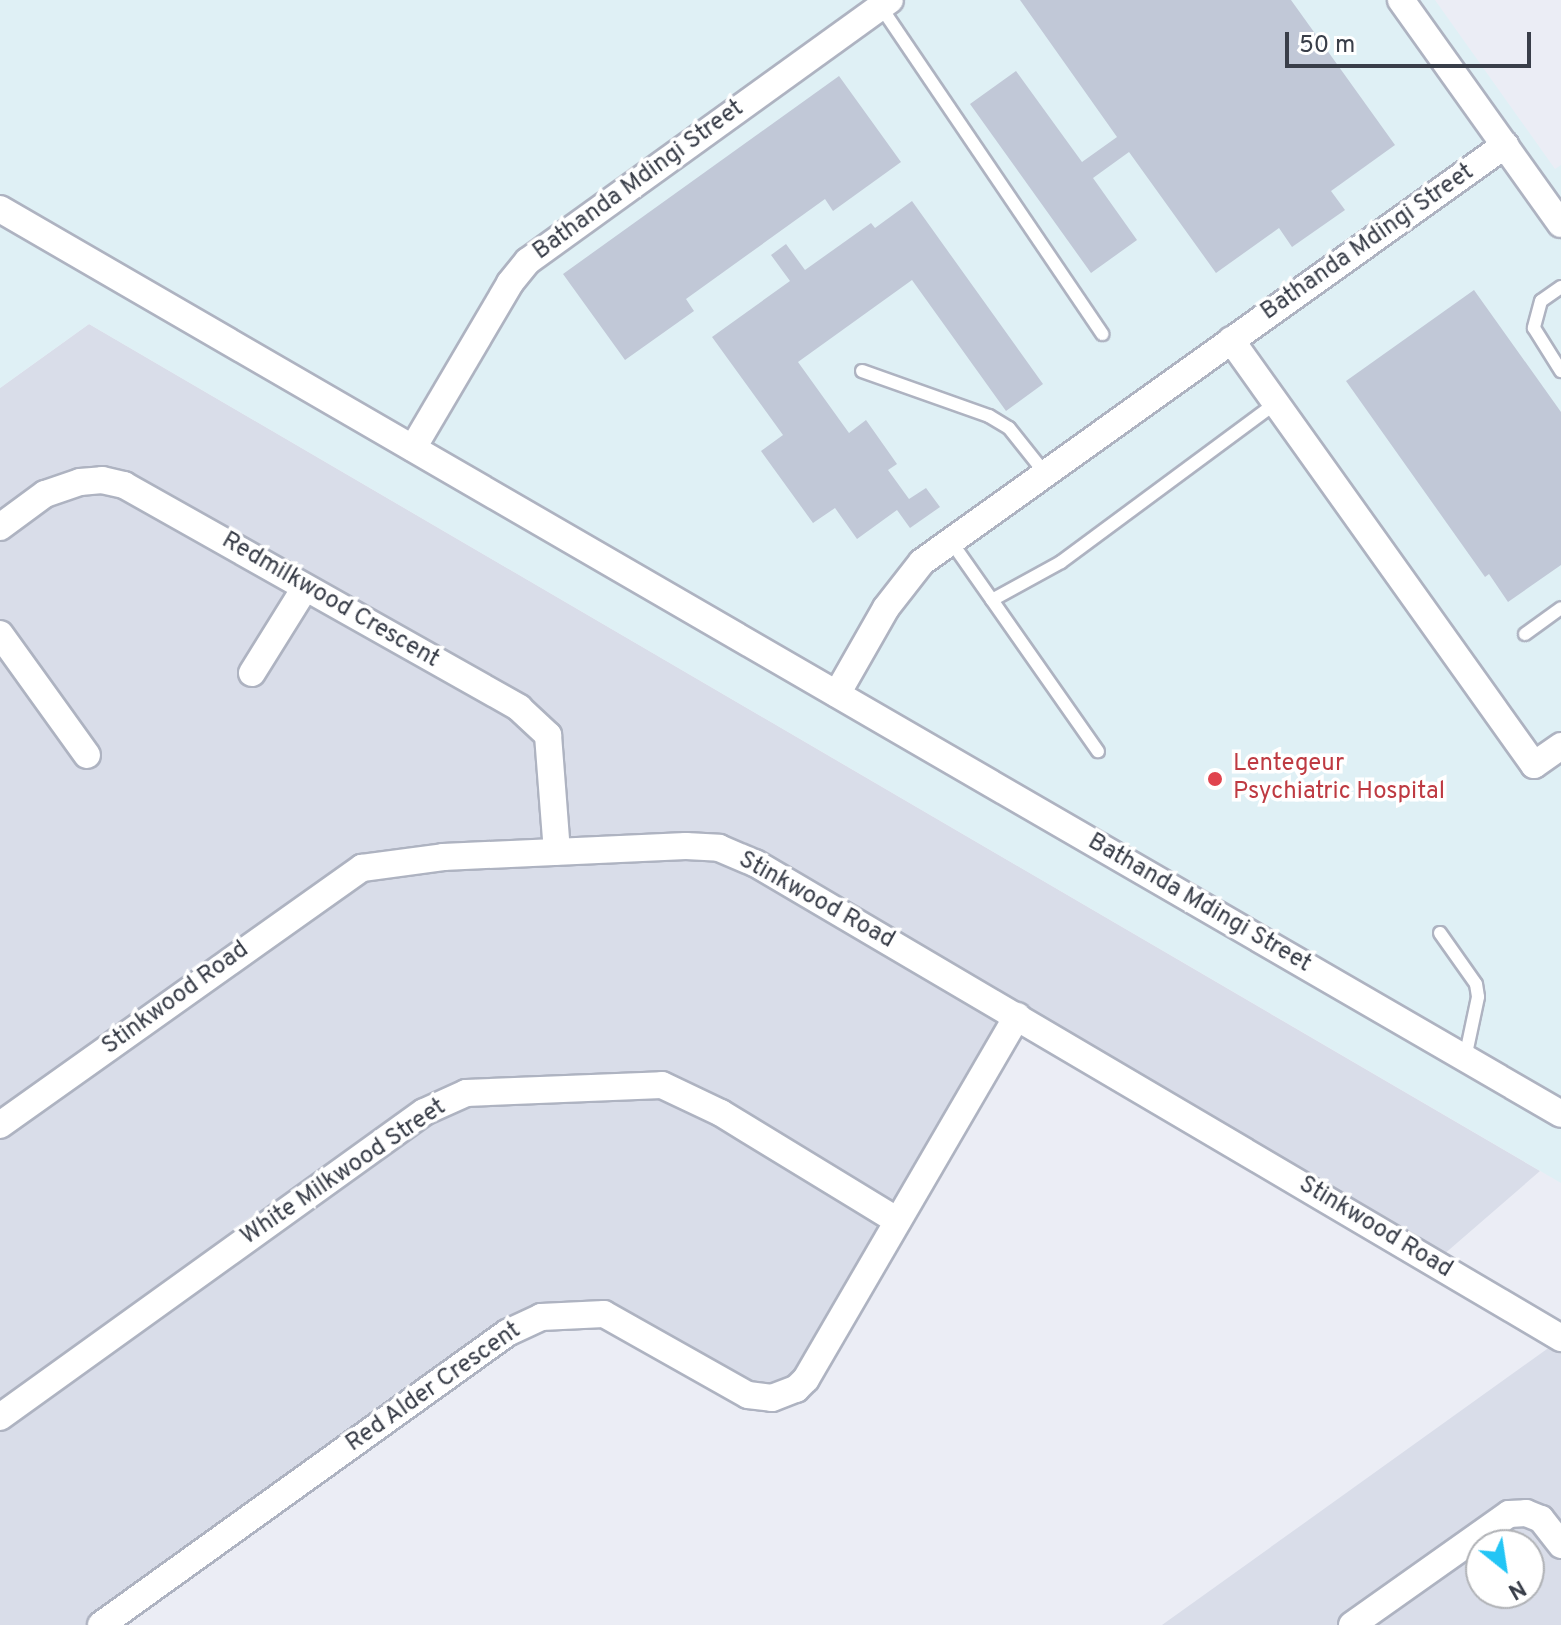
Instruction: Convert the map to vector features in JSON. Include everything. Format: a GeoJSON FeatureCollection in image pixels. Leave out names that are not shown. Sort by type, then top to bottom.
{"type":"FeatureCollection","features":[{"type":"Feature","properties":{"kind":"street"},"geometry":{"type":"LineString","coordinates":[[1401,0],[1561,224]]}},
{"type":"Feature","properties":{"kind":"street","name":"Bathanda Mdingi Street"},"geometry":{"type":"LineString","coordinates":[[413,448],[510,283],[528,261],[885,3]]}},
{"type":"Feature","properties":{"kind":"street","name":"Bathanda Mdingi Street"},"geometry":{"type":"LineString","coordinates":[[837,694],[900,586],[950,540],[1505,145]]}},
{"type":"Feature","properties":{"kind":"street","name":"Bathanda Mdingi Street"},"geometry":{"type":"LineString","coordinates":[[0,209],[1561,1114]]}},
{"type":"Feature","properties":{"kind":"street"},"geometry":{"type":"LineString","coordinates":[[1231,340],[1534,765],[1561,746]]}},
{"type":"Feature","properties":{"kind":"street","name":"Redmilkwood Crescent"},"geometry":{"type":"LineString","coordinates":[[0,527],[45,494],[80,482],[102,480],[124,485],[519,708],[548,735],[552,754],[557,852]]}},
{"type":"Feature","properties":{"kind":"street"},"geometry":{"type":"LineString","coordinates":[[252,673],[305,588]]}},
{"type":"Feature","properties":{"kind":"street"},"geometry":{"type":"LineString","coordinates":[[0,634],[87,755]]}},
{"type":"Feature","properties":{"kind":"street","name":"Stinkwood Road"},"geometry":{"type":"LineString","coordinates":[[0,1125],[362,868],[443,857],[719,848],[755,863],[1561,1338]]}},
{"type":"Feature","properties":{"kind":"street","name":"Red Alder Crescent"},"geometry":{"type":"LineString","coordinates":[[101,1625],[507,1333],[541,1317],[604,1314],[748,1395],[760,1398],[783,1396],[806,1379],[1017,1016]]}},
{"type":"Feature","properties":{"kind":"street","name":"White Milkwood Street"},"geometry":{"type":"LineString","coordinates":[[0,1417],[424,1112],[466,1093],[662,1085],[721,1113],[898,1221]]}},
{"type":"Feature","properties":{"kind":"street"},"geometry":{"type":"LineString","coordinates":[[1352,1625],[1509,1514],[1526,1513],[1541,1519],[1561,1545]]}},
{"type":"Feature","properties":{"kind":"lane"},"geometry":{"type":"LineString","coordinates":[[885,3],[1102,334]]}},
{"type":"Feature","properties":{"kind":"lane"},"geometry":{"type":"LineString","coordinates":[[1561,287],[1541,301],[1534,328],[1561,371]]}},
{"type":"Feature","properties":{"kind":"lane"},"geometry":{"type":"LineString","coordinates":[[862,371],[989,416],[1020,439],[1044,472]]}},
{"type":"Feature","properties":{"kind":"lane"},"geometry":{"type":"LineString","coordinates":[[992,600],[1061,562],[1276,403]]}},
{"type":"Feature","properties":{"kind":"lane"},"geometry":{"type":"LineString","coordinates":[[950,540],[1098,751]]}},
{"type":"Feature","properties":{"kind":"lane"},"geometry":{"type":"LineString","coordinates":[[1525,634],[1561,608]]}},
{"type":"Feature","properties":{"kind":"lane"},"geometry":{"type":"LineString","coordinates":[[1440,933],[1476,984],[1478,997],[1465,1058]]}},
{"type":"Feature","properties":{"kind":"shaded area","name":"Lentegeur Psychiatric Hospital"},"geometry":{"type":"Polygon","coordinates":[[[0,0],[1435,0],[1555,169],[1561,165],[1561,1183],[89,324],[0,388],[0,0]]]}},
{"type":"Feature","properties":{"kind":"shaded area"},"geometry":{"type":"Polygon","coordinates":[[[89,324],[1540,1171],[1435,1262],[1017,1015],[806,1377],[772,1398],[606,1313],[542,1315],[98,1625],[0,1625],[0,388],[89,324]]]}},
{"type":"Feature","properties":{"kind":"shaded area"},"geometry":{"type":"Polygon","coordinates":[[[1561,1339],[1561,1625],[1162,1625],[1561,1339]]]}},
{"type":"Feature","properties":{"kind":"building"},"geometry":{"type":"Polygon","coordinates":[[[1020,0],[1291,0],[1395,145],[1331,191],[1345,210],[1292,247],[1279,228],[1216,273],[1129,152],[1093,178],[1137,240],[1091,273],[970,104],[1016,71],[1082,162],[1117,137],[1020,0]]]}},
{"type":"Feature","properties":{"kind":"building"},"geometry":{"type":"Polygon","coordinates":[[[839,76],[901,162],[833,211],[825,199],[686,299],[694,311],[625,360],[563,274],[839,76]]]}},
{"type":"Feature","properties":{"kind":"building"},"geometry":{"type":"Polygon","coordinates":[[[912,201],[1043,384],[1006,411],[912,280],[798,362],[849,433],[866,420],[897,464],[888,470],[909,499],[926,488],[940,507],[910,528],[897,510],[857,539],[835,508],[813,523],[761,451],[783,435],[712,337],[790,281],[771,255],[786,244],[805,270],[871,223],[875,228],[912,201]]]}},
{"type":"Feature","properties":{"kind":"building"},"geometry":{"type":"Polygon","coordinates":[[[1474,290],[1561,412],[1561,565],[1508,602],[1489,574],[1485,577],[1346,381],[1474,290]]]}},
{"type":"Feature","properties":{"kind":"place","name":"Lentegeur Psychiatric Hospital"},"geometry":{"type":"Point","coordinates":[1215,779]}}]}
